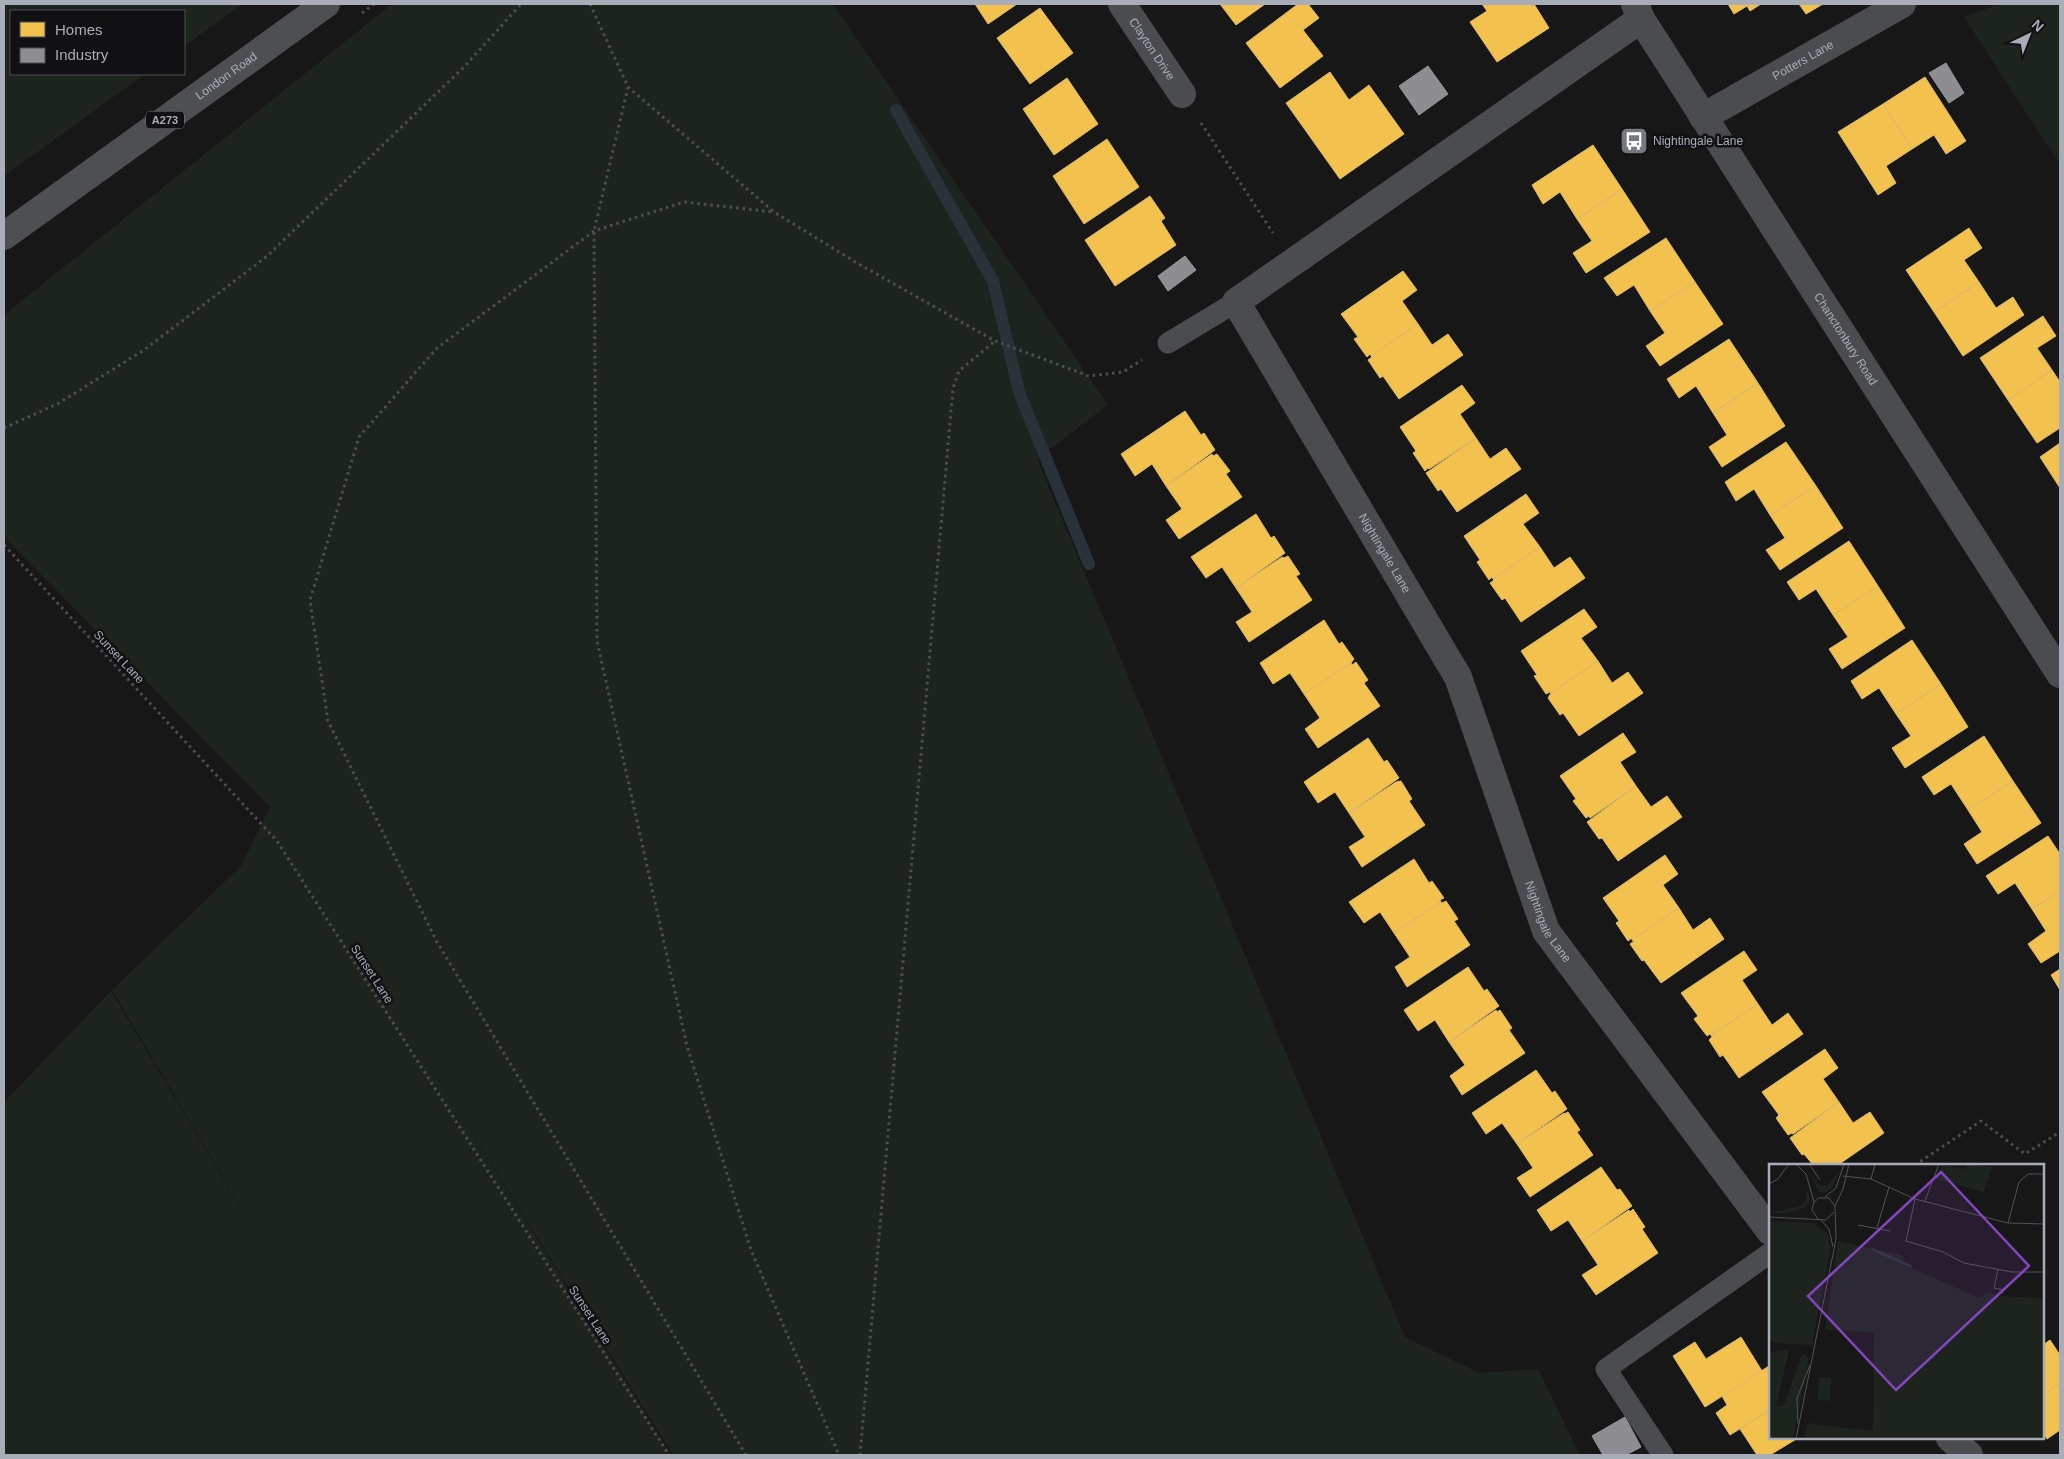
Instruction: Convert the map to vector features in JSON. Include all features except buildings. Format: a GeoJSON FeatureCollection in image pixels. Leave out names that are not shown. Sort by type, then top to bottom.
{"type":"FeatureCollection","features":[{"type":"Feature","properties":{"kind":"main road","name":"London Road"},"geometry":{"type":"LineString","coordinates":[[4,236],[326,4]]}},
{"type":"Feature","properties":{"kind":"street","name":"Clayton Drive"},"geometry":{"type":"LineString","coordinates":[[1122,4],[1182,94]]}},
{"type":"Feature","properties":{"kind":"street","name":"Potters Lane"},"geometry":{"type":"LineString","coordinates":[[1703,117],[1902,4]]}},
{"type":"Feature","properties":{"kind":"street","name":"Chanctonbury Road"},"geometry":{"type":"LineString","coordinates":[[1638,11],[1703,117],[2060,674]]}},
{"type":"Feature","properties":{"kind":"street"},"geometry":{"type":"LineString","coordinates":[[1236,302],[1638,11]]}},
{"type":"Feature","properties":{"kind":"street","name":"Nightingale Lane"},"geometry":{"type":"LineString","coordinates":[[1236,302],[1458,677],[1546,932],[1769,1230]]}},
{"type":"Feature","properties":{"kind":"street"},"geometry":{"type":"LineString","coordinates":[[1951,1439],[1968,1455]]}},
{"type":"Feature","properties":{"kind":"lane"},"geometry":{"type":"LineString","coordinates":[[1168,343],[1236,302]]}},
{"type":"Feature","properties":{"kind":"lane"},"geometry":{"type":"LineString","coordinates":[[1663,1455],[1606,1369],[1769,1254]]}},
{"type":"Feature","properties":{"kind":"path"},"geometry":{"type":"LineString","coordinates":[[4,428],[59,403],[144,350],[266,257],[464,66],[521,4]]}},
{"type":"Feature","properties":{"kind":"path"},"geometry":{"type":"LineString","coordinates":[[590,4],[628,87],[774,212],[857,263],[995,341],[1013,346],[1089,376],[1123,372],[1168,343]]}},
{"type":"Feature","properties":{"kind":"path"},"geometry":{"type":"LineString","coordinates":[[628,87],[594,231],[598,642],[686,1046],[751,1250],[838,1455]]}},
{"type":"Feature","properties":{"kind":"path"},"geometry":{"type":"LineString","coordinates":[[1182,94],[1292,262]]}},
{"type":"Feature","properties":{"kind":"path"},"geometry":{"type":"LineString","coordinates":[[746,1455],[437,942],[328,721],[310,600],[359,437],[437,348],[594,231],[684,202],[774,212]]}},
{"type":"Feature","properties":{"kind":"path"},"geometry":{"type":"LineString","coordinates":[[860,1455],[953,388],[959,371],[995,341]]}},
{"type":"Feature","properties":{"kind":"path","name":"Sunset Lane"},"geometry":{"type":"LineString","coordinates":[[4,545],[277,841],[669,1455]]}},
{"type":"Feature","properties":{"kind":"path"},"geometry":{"type":"LineString","coordinates":[[1916,1164],[1981,1121],[2025,1154],[2060,1132]]}},
{"type":"Feature","properties":{"kind":"shaded area"},"geometry":{"type":"Polygon","coordinates":[[[4,4],[242,4],[185,45],[185,10],[10,10],[10,75],[144,75],[4,176],[4,4]]]}},
{"type":"Feature","properties":{"kind":"shaded area"},"geometry":{"type":"Polygon","coordinates":[[[392,4],[833,4],[1108,405],[1037,459],[1405,1337],[1479,1373],[1538,1369],[1580,1455],[673,1455],[392,1004],[671,1455],[4,1455],[4,1102],[111,991],[319,1340],[112,990],[241,866],[270,807],[4,537],[4,315],[392,4]]]}},
{"type":"Feature","properties":{"kind":"shaded area"},"geometry":{"type":"Polygon","coordinates":[[[1999,4],[2060,4],[2060,165],[1964,17],[1999,4]]]}},
{"type":"Feature","properties":{"kind":"waterway"},"geometry":{"type":"LineString","coordinates":[[896,110],[993,281],[1019,392],[1089,564]]}},
{"type":"Feature","properties":{"kind":"place","name":"Nightingale Lane"},"geometry":{"type":"Point","coordinates":[1634,141]}}]}
